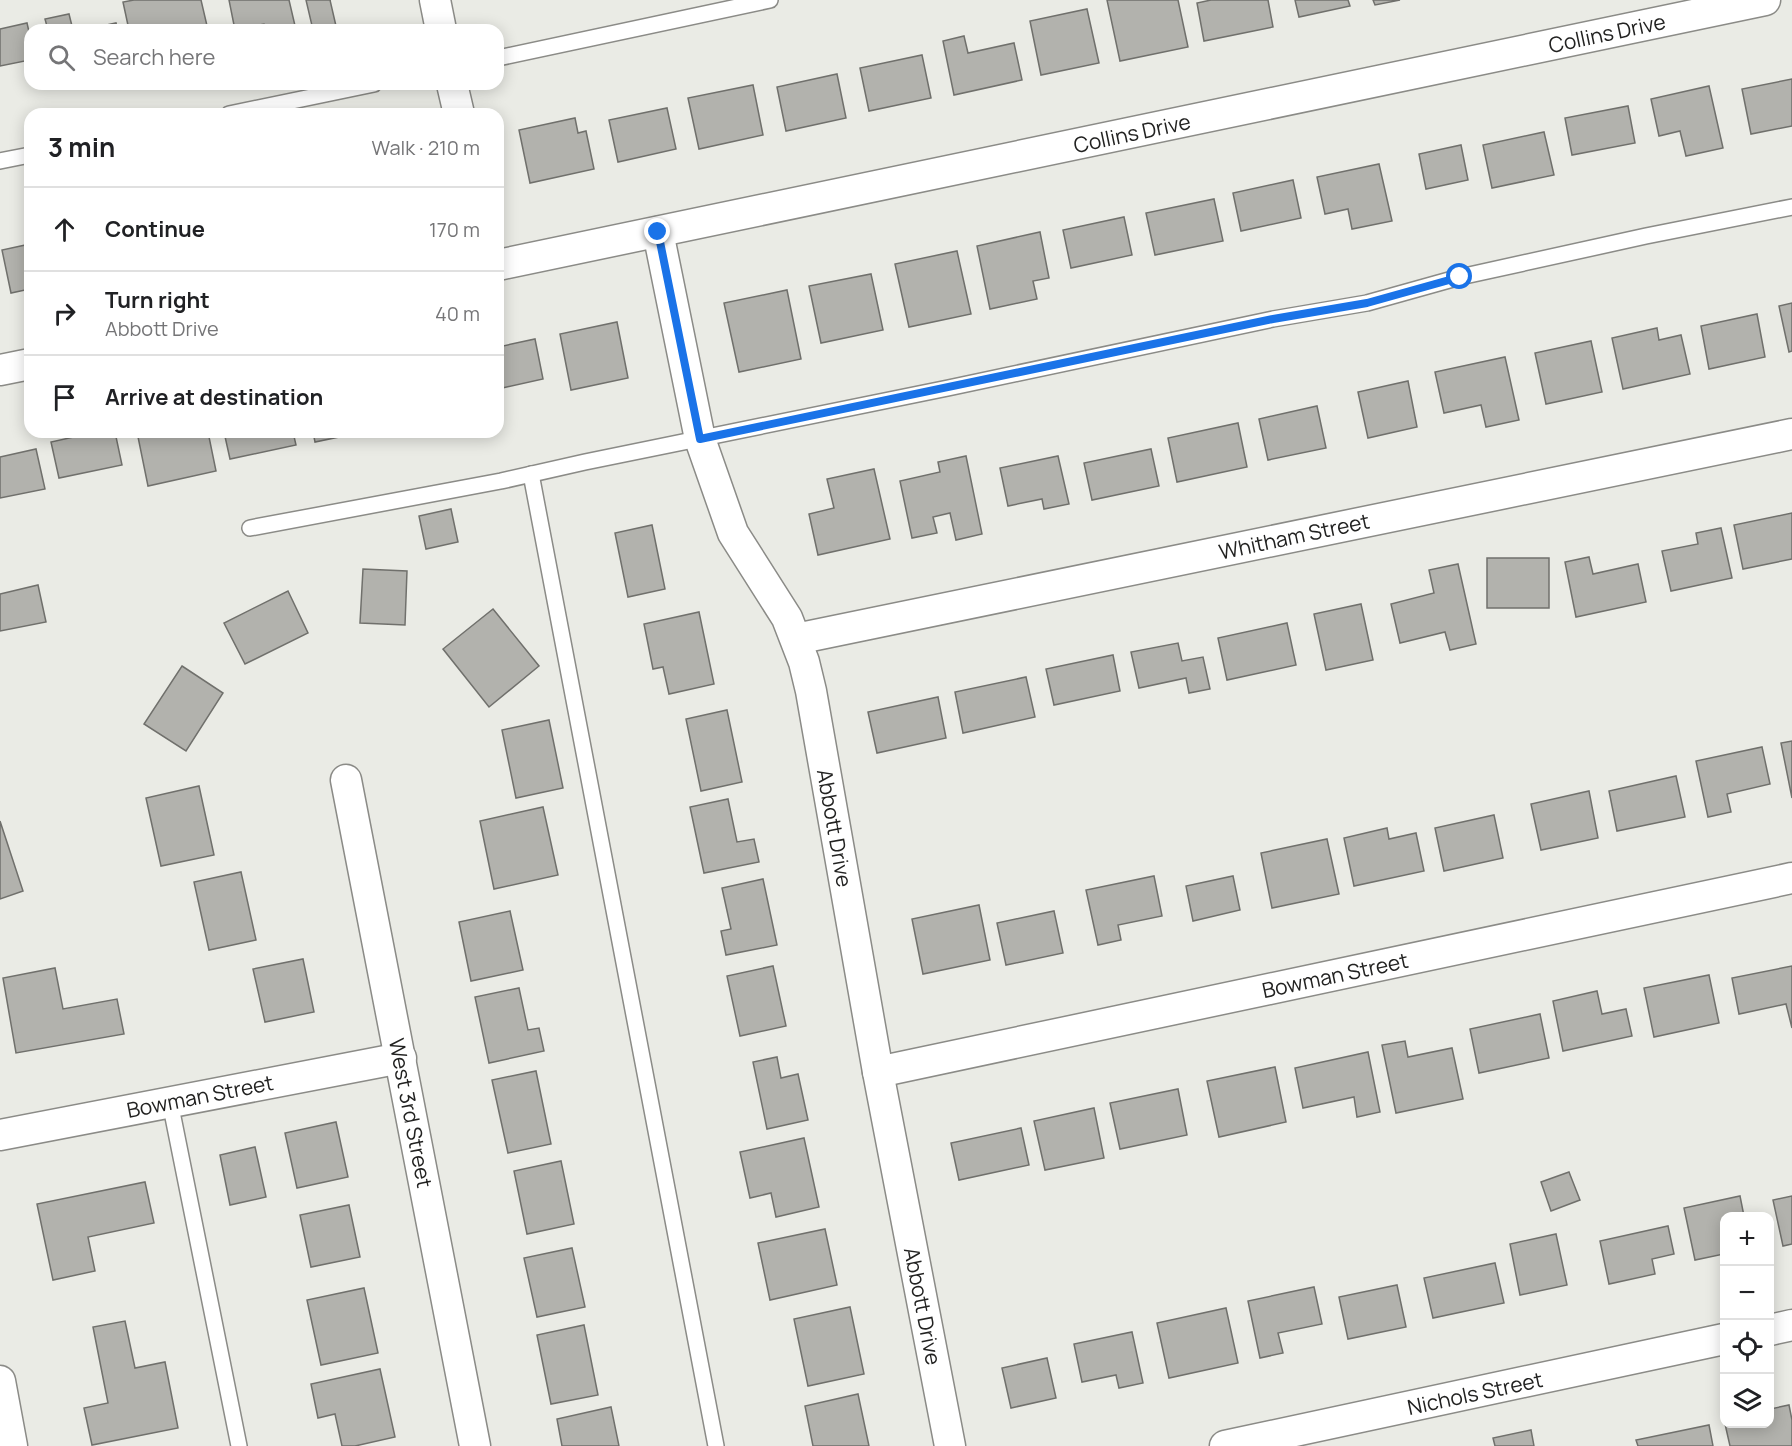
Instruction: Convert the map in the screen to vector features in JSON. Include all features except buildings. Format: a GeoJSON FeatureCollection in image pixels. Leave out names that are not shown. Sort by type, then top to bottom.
{"type":"FeatureCollection","features":[{"type":"Feature","properties":{"kind":"street"},"geometry":{"type":"LineString","coordinates":[[435,0],[440,24]]}},
{"type":"Feature","properties":{"kind":"street","name":"Collins Drive"},"geometry":{"type":"LineString","coordinates":[[504,264],[1766,0]]}},
{"type":"Feature","properties":{"kind":"street"},"geometry":{"type":"LineString","coordinates":[[453,90],[458,108]]}},
{"type":"Feature","properties":{"kind":"street","name":"Abbott Drive"},"geometry":{"type":"LineString","coordinates":[[658,232],[700,439],[733,533],[787,618],[796,639],[811,691],[878,1072],[950,1446]]}},
{"type":"Feature","properties":{"kind":"street"},"geometry":{"type":"LineString","coordinates":[[0,370],[24,365]]}},
{"type":"Feature","properties":{"kind":"street","name":"Whitham Street"},"geometry":{"type":"LineString","coordinates":[[796,639],[1792,434]]}},
{"type":"Feature","properties":{"kind":"street","name":"West 3rd Street"},"geometry":{"type":"LineString","coordinates":[[346,780],[476,1446]]}},
{"type":"Feature","properties":{"kind":"street","name":"Bowman Street"},"geometry":{"type":"LineString","coordinates":[[878,1072],[1792,878]]}},
{"type":"Feature","properties":{"kind":"street","name":"Bowman Street"},"geometry":{"type":"LineString","coordinates":[[0,1135],[401,1058]]}},
{"type":"Feature","properties":{"kind":"street"},"geometry":{"type":"LineString","coordinates":[[1774,1329],[1792,1325]]}},
{"type":"Feature","properties":{"kind":"street","name":"Nichols Street"},"geometry":{"type":"LineString","coordinates":[[1225,1446],[1720,1340]]}},
{"type":"Feature","properties":{"kind":"street"},"geometry":{"type":"LineString","coordinates":[[0,1382],[12,1446]]}},
{"type":"Feature","properties":{"kind":"lane"},"geometry":{"type":"LineString","coordinates":[[504,57],[770,0]]}},
{"type":"Feature","properties":{"kind":"lane"},"geometry":{"type":"LineString","coordinates":[[258,108],[345,90]]}},
{"type":"Feature","properties":{"kind":"lane"},"geometry":{"type":"LineString","coordinates":[[0,161],[24,156]]}},
{"type":"Feature","properties":{"kind":"lane"},"geometry":{"type":"LineString","coordinates":[[250,528],[531,474],[1273,319],[1367,303],[1460,277],[1792,207]]}},
{"type":"Feature","properties":{"kind":"lane"},"geometry":{"type":"LineString","coordinates":[[531,474],[716,1446]]}},
{"type":"Feature","properties":{"kind":"lane"},"geometry":{"type":"LineString","coordinates":[[170,1102],[239,1446]]}},
{"type":"Feature","properties":{"kind":"route"},"geometry":{"type":"LineString","coordinates":[[658,232],[700,439],[1273,319],[1367,303],[1460,277]]}}]}
